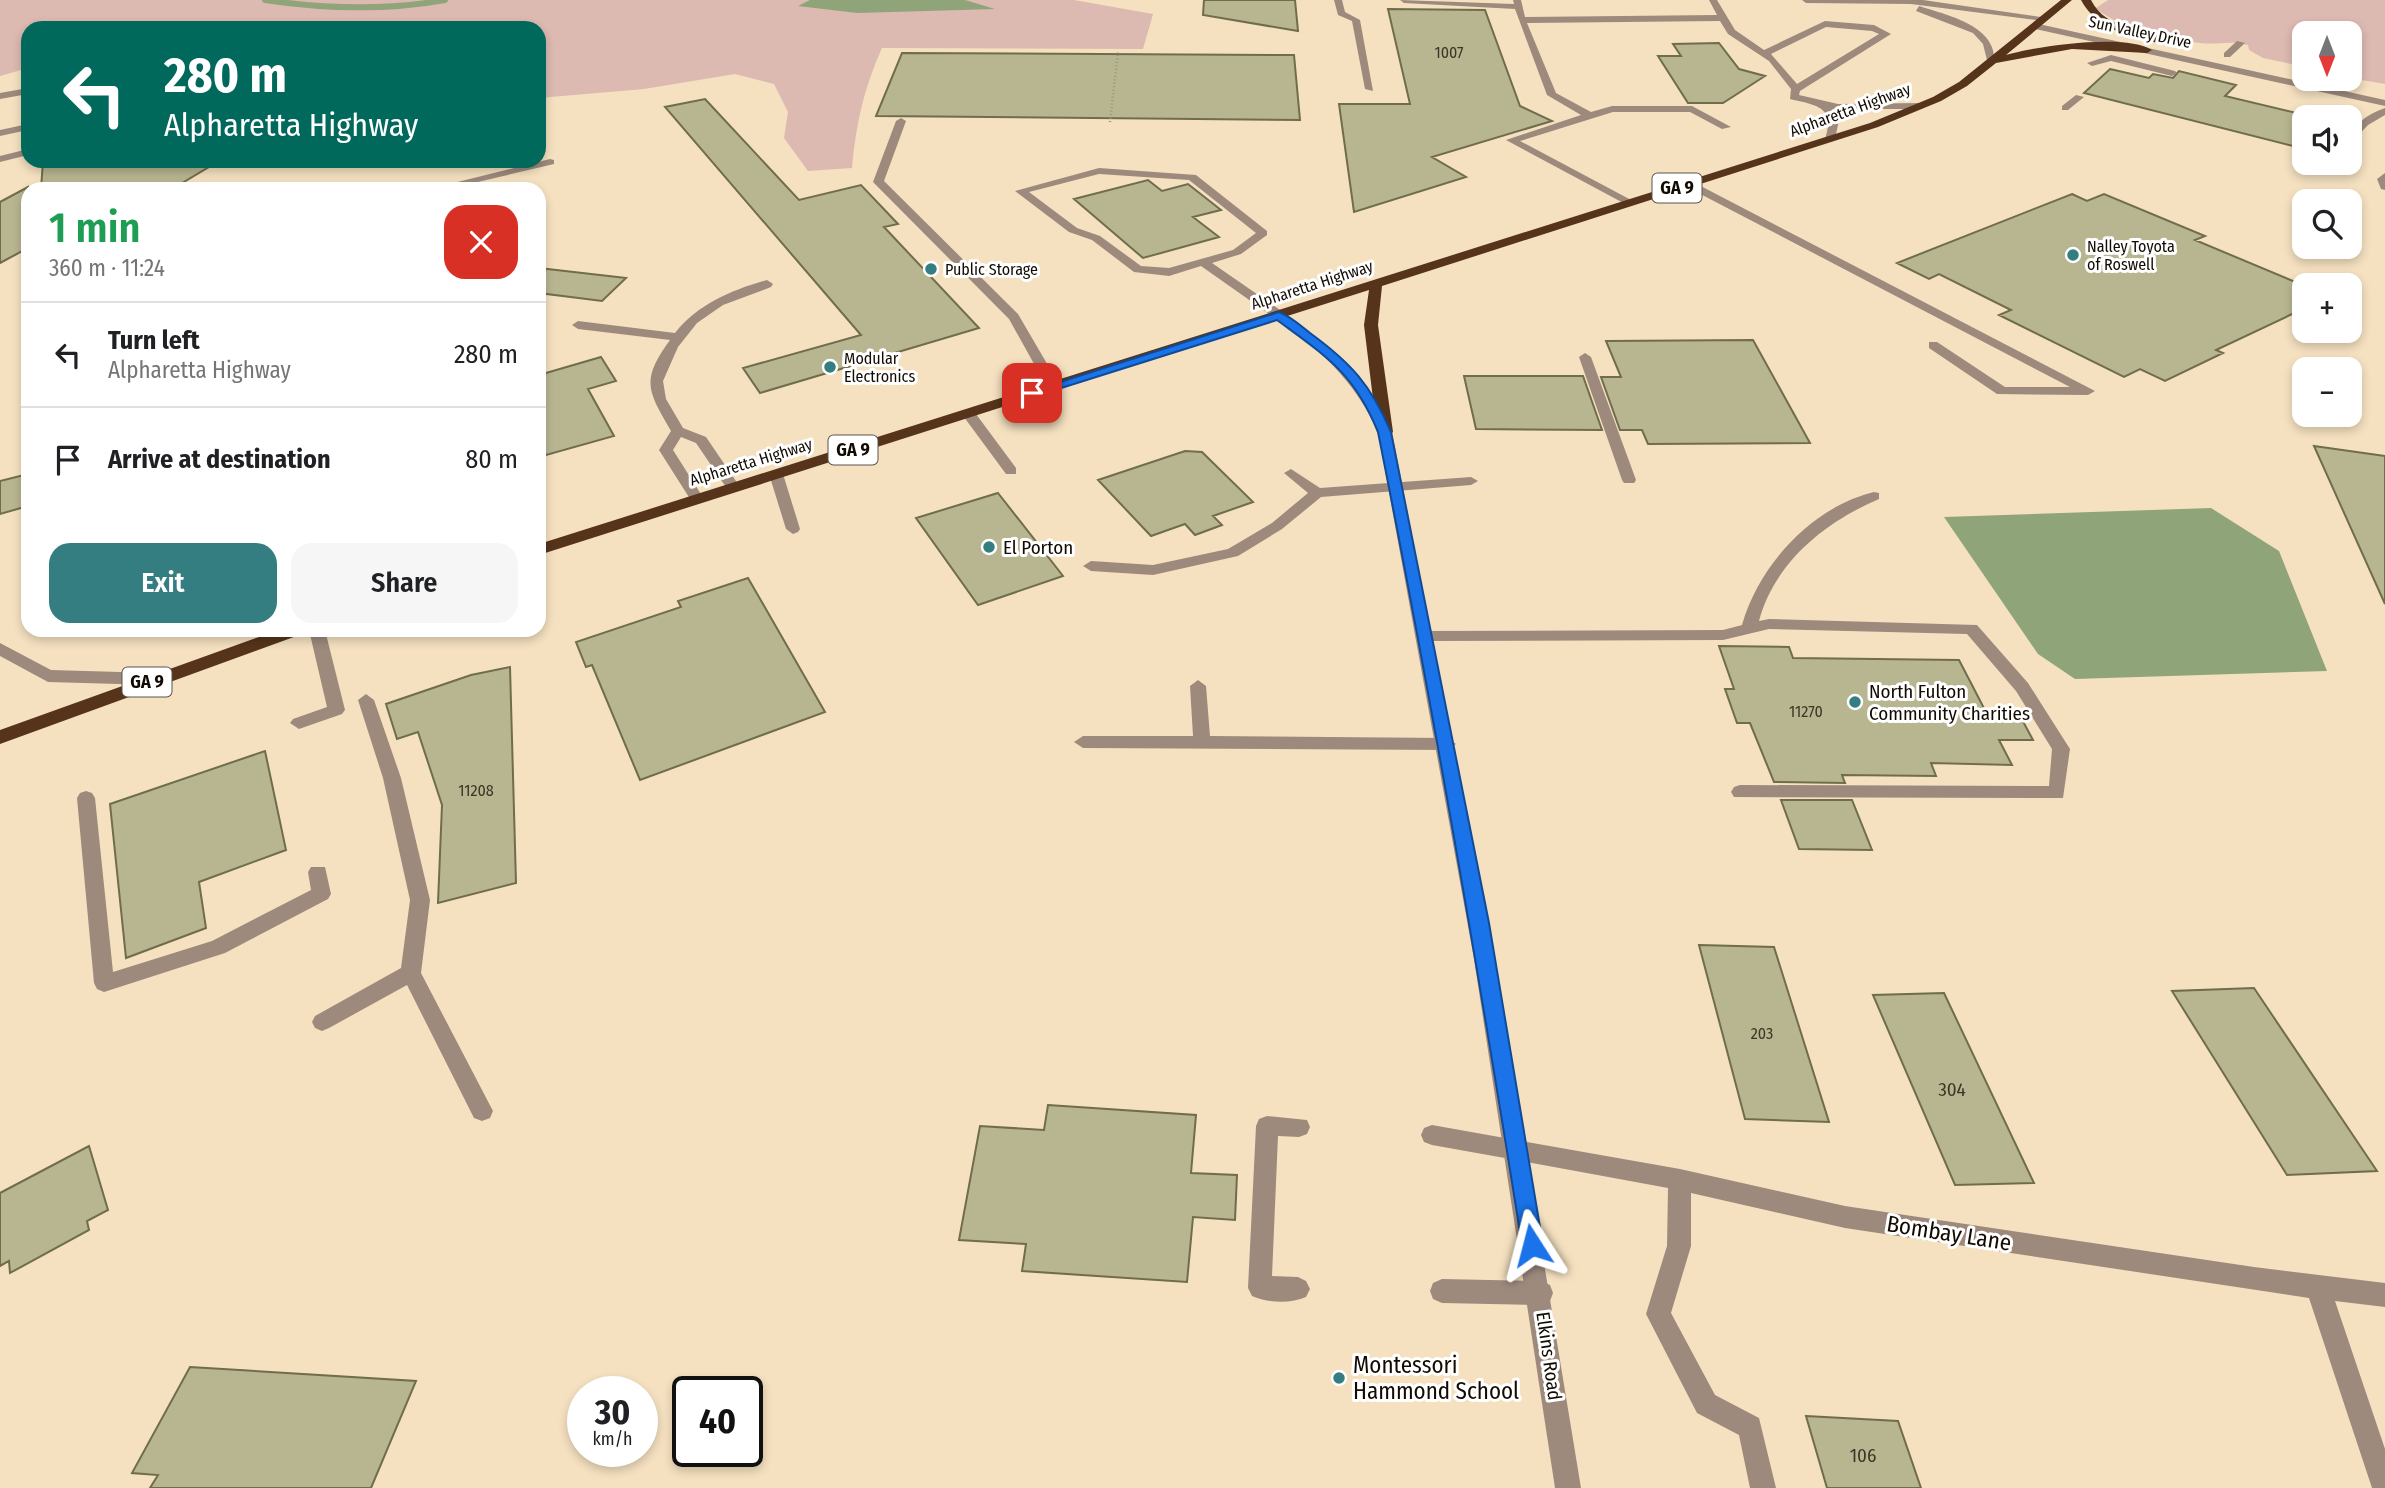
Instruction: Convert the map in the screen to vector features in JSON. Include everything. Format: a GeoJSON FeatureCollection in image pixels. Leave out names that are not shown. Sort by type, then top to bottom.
{"type":"FeatureCollection","features":[{"type":"Feature","properties":{"kind":"highway","name":"Alpharetta Highway"},"geometry":{"type":"LineString","coordinates":[[546,548],[1830,139],[1920,106],[1956,89],[2067,0]]}},
{"type":"Feature","properties":{"kind":"highway"},"geometry":{"type":"LineString","coordinates":[[2086,0],[2095,15],[2105,22],[2166,43]]}},
{"type":"Feature","properties":{"kind":"highway"},"geometry":{"type":"LineString","coordinates":[[1991,62],[2060,45],[2105,44],[2147,50]]}},
{"type":"Feature","properties":{"kind":"highway"},"geometry":{"type":"LineString","coordinates":[[1376,284],[1371,325],[1378,361],[1385,432]]}},
{"type":"Feature","properties":{"kind":"highway","name":"GA 9"},"geometry":{"type":"LineString","coordinates":[[0,737],[276,637]]}},
{"type":"Feature","properties":{"kind":"street"},"geometry":{"type":"LineString","coordinates":[[1338,0],[1341,13],[1356,20],[1370,89]]}},
{"type":"Feature","properties":{"kind":"street"},"geometry":{"type":"LineString","coordinates":[[1404,0],[1518,4],[1521,20],[1552,95],[1590,116]]}},
{"type":"Feature","properties":{"kind":"street"},"geometry":{"type":"LineString","coordinates":[[1713,0],[1731,32],[1784,71],[1796,89]]}},
{"type":"Feature","properties":{"kind":"street","name":"Sun Valley Drive"},"geometry":{"type":"LineString","coordinates":[[1806,0],[1938,2],[2043,18],[2178,45]]}},
{"type":"Feature","properties":{"kind":"street","name":"Sun Valley Drive"},"geometry":{"type":"LineString","coordinates":[[1886,1],[2034,26],[2385,103]]}},
{"type":"Feature","properties":{"kind":"street"},"geometry":{"type":"LineString","coordinates":[[1916,8],[1976,31],[1987,43],[1991,62]]}},
{"type":"Feature","properties":{"kind":"street"},"geometry":{"type":"LineString","coordinates":[[1521,20],[1722,18]]}},
{"type":"Feature","properties":{"kind":"street"},"geometry":{"type":"LineString","coordinates":[[1763,54],[1825,24],[1874,29],[1886,34],[1796,89],[1793,97],[1822,105],[1864,108],[1920,106]]}},
{"type":"Feature","properties":{"kind":"street"},"geometry":{"type":"LineString","coordinates":[[2227,55],[2240,43]]}},
{"type":"Feature","properties":{"kind":"street"},"geometry":{"type":"LineString","coordinates":[[2137,64],[2147,50]]}},
{"type":"Feature","properties":{"kind":"street","name":"Sun Valley Drive"},"geometry":{"type":"LineString","coordinates":[[2215,53],[2239,58]]}},
{"type":"Feature","properties":{"kind":"street"},"geometry":{"type":"LineString","coordinates":[[2092,63],[2111,58],[2172,73]]}},
{"type":"Feature","properties":{"kind":"street"},"geometry":{"type":"LineString","coordinates":[[2362,86],[2385,92]]}},
{"type":"Feature","properties":{"kind":"street"},"geometry":{"type":"LineString","coordinates":[[0,96],[21,92]]}},
{"type":"Feature","properties":{"kind":"street"},"geometry":{"type":"LineString","coordinates":[[2065,108],[2079,97]]}},
{"type":"Feature","properties":{"kind":"street"},"geometry":{"type":"LineString","coordinates":[[1822,105],[1835,116],[1836,124],[1830,139]]}},
{"type":"Feature","properties":{"kind":"street"},"geometry":{"type":"LineString","coordinates":[[1629,203],[1511,140],[1612,109],[1692,109],[1726,127]]}},
{"type":"Feature","properties":{"kind":"street"},"geometry":{"type":"LineString","coordinates":[[2362,126],[2385,111]]}},
{"type":"Feature","properties":{"kind":"street"},"geometry":{"type":"LineString","coordinates":[[901,121],[878,182],[1014,317],[1053,386]]}},
{"type":"Feature","properties":{"kind":"street"},"geometry":{"type":"LineString","coordinates":[[0,133],[21,128]]}},
{"type":"Feature","properties":{"kind":"street"},"geometry":{"type":"LineString","coordinates":[[0,159],[21,154]]}},
{"type":"Feature","properties":{"kind":"street"},"geometry":{"type":"LineString","coordinates":[[546,163],[550,162]]}},
{"type":"Feature","properties":{"kind":"street"},"geometry":{"type":"LineString","coordinates":[[464,182],[524,168]]}},
{"type":"Feature","properties":{"kind":"street"},"geometry":{"type":"LineString","coordinates":[[1099,171],[1192,177],[1263,233],[1237,252],[1203,262],[1169,272],[1138,269],[1096,238],[1073,230],[1020,191],[1099,171]]}},
{"type":"Feature","properties":{"kind":"street"},"geometry":{"type":"LineString","coordinates":[[2385,176],[2382,178],[2385,187]]}},
{"type":"Feature","properties":{"kind":"street"},"geometry":{"type":"LineString","coordinates":[[1689,184],[2088,391],[2002,391],[1933,345]]}},
{"type":"Feature","properties":{"kind":"street","name":"Elkins Road"},"geometry":{"type":"LineString","coordinates":[[1203,262],[1334,356],[1357,379],[1372,401],[1385,432],[1480,923],[1541,1293],[1568,1488]]}},
{"type":"Feature","properties":{"kind":"street"},"geometry":{"type":"LineString","coordinates":[[733,487],[701,440],[678,431],[656,388],[657,376],[669,349],[692,319],[714,303],[767,284]]}},
{"type":"Feature","properties":{"kind":"street"},"geometry":{"type":"LineString","coordinates":[[578,325],[678,337]]}},
{"type":"Feature","properties":{"kind":"street"},"geometry":{"type":"LineString","coordinates":[[1585,357],[1629,480]]}},
{"type":"Feature","properties":{"kind":"street"},"geometry":{"type":"LineString","coordinates":[[968,413],[1011,471]]}},
{"type":"Feature","properties":{"kind":"street"},"geometry":{"type":"LineString","coordinates":[[678,431],[666,450],[697,499]]}},
{"type":"Feature","properties":{"kind":"street"},"geometry":{"type":"LineString","coordinates":[[1292,472],[1317,493]]}},
{"type":"Feature","properties":{"kind":"street"},"geometry":{"type":"LineString","coordinates":[[776,474],[793,529]]}},
{"type":"Feature","properties":{"kind":"street"},"geometry":{"type":"LineString","coordinates":[[1091,566],[1153,570],[1233,553],[1277,526],[1317,493],[1471,481]]}},
{"type":"Feature","properties":{"kind":"street"},"geometry":{"type":"LineString","coordinates":[[1749,629],[1762,589],[1798,542],[1851,504],[1874,496]]}},
{"type":"Feature","properties":{"kind":"street"},"geometry":{"type":"LineString","coordinates":[[1426,636],[1723,635],[1769,624],[1971,629],[2022,688],[2061,749],[2057,793],[1740,792]]}},
{"type":"Feature","properties":{"kind":"street"},"geometry":{"type":"LineString","coordinates":[[299,723],[336,710],[319,637]]}},
{"type":"Feature","properties":{"kind":"street"},"geometry":{"type":"LineString","coordinates":[[0,649],[48,676],[155,679]]}},
{"type":"Feature","properties":{"kind":"street"},"geometry":{"type":"LineString","coordinates":[[1198,686],[1202,743]]}},
{"type":"Feature","properties":{"kind":"street"},"geometry":{"type":"LineString","coordinates":[[366,700],[392,778],[420,900],[411,973],[482,1111]]}},
{"type":"Feature","properties":{"kind":"street"},"geometry":{"type":"LineString","coordinates":[[1083,742],[1447,744]]}},
{"type":"Feature","properties":{"kind":"street"},"geometry":{"type":"LineString","coordinates":[[86,798],[104,983],[218,947],[321,894],[318,872]]}},
{"type":"Feature","properties":{"kind":"street"},"geometry":{"type":"LineString","coordinates":[[322,1022],[411,973]]}},
{"type":"Feature","properties":{"kind":"street"},"geometry":{"type":"LineString","coordinates":[[1298,1289],[1260,1287],[1267,1126],[1299,1128]]}},
{"type":"Feature","properties":{"kind":"street","name":"Bombay Lane"},"geometry":{"type":"LineString","coordinates":[[1432,1135],[1680,1180],[1845,1217],[2385,1295]]}},
{"type":"Feature","properties":{"kind":"street"},"geometry":{"type":"LineString","coordinates":[[1680,1180],[1679,1246],[1658,1314],[1706,1404],[1749,1427],[1763,1488]]}},
{"type":"Feature","properties":{"kind":"street"},"geometry":{"type":"LineString","coordinates":[[2318,1287],[2385,1488]]}},
{"type":"Feature","properties":{"kind":"street"},"geometry":{"type":"LineString","coordinates":[[1442,1291],[1541,1293]]}},
{"type":"Feature","properties":{"kind":"path"},"geometry":{"type":"LineString","coordinates":[[1110,122],[1118,52]]}},
{"type":"Feature","properties":{"kind":"shaded area"},"geometry":{"type":"Polygon","coordinates":[[[0,0],[1074,0],[1153,14],[1143,49],[882,48],[862,106],[852,168],[808,171],[784,138],[788,112],[774,84],[735,74],[644,89],[546,97],[546,21],[21,21],[21,70],[0,76],[0,0]]]}},
{"type":"Feature","properties":{"kind":"shaded area"},"geometry":{"type":"Polygon","coordinates":[[[810,0],[965,0],[995,9],[857,13],[798,6],[810,0]]]}},
{"type":"Feature","properties":{"kind":"shaded area"},"geometry":{"type":"Polygon","coordinates":[[[2108,0],[2385,0],[2385,84],[2362,80],[2362,21],[2292,21],[2292,64],[2263,58],[2249,50],[2248,45],[2187,42],[2145,33],[2118,22],[2096,8],[2108,0]]]}},
{"type":"Feature","properties":{"kind":"shaded area"},"geometry":{"type":"Polygon","coordinates":[[[2211,508],[2279,551],[2327,671],[2075,679],[2038,654],[1944,517],[2211,508]]]}},
{"type":"Feature","properties":{"kind":"building"},"geometry":{"type":"Polygon","coordinates":[[[1204,0],[1295,0],[1298,31],[1203,15],[1204,0]]]}},
{"type":"Feature","properties":{"kind":"building"},"geometry":{"type":"Polygon","coordinates":[[[1388,9],[1485,10],[1520,106],[1552,121],[1432,157],[1466,177],[1354,212],[1339,104],[1410,104],[1388,9]]]}},
{"type":"Feature","properties":{"kind":"building"},"geometry":{"type":"Polygon","coordinates":[[[1719,43],[1739,69],[1765,76],[1723,103],[1688,103],[1658,56],[1681,56],[1673,44],[1719,43]]]}},
{"type":"Feature","properties":{"kind":"building"},"geometry":{"type":"Polygon","coordinates":[[[902,53],[1294,55],[1300,120],[876,116],[902,53]]]}},
{"type":"Feature","properties":{"kind":"building"},"geometry":{"type":"Polygon","coordinates":[[[2110,69],[2149,78],[2153,74],[2173,78],[2179,71],[2236,85],[2225,96],[2292,112],[2292,146],[2084,93],[2110,69]]]}},
{"type":"Feature","properties":{"kind":"building"},"geometry":{"type":"Polygon","coordinates":[[[705,99],[799,200],[861,185],[898,224],[884,227],[979,328],[760,393],[743,368],[861,335],[665,107],[705,99]]]}},
{"type":"Feature","properties":{"kind":"building"},"geometry":{"type":"Polygon","coordinates":[[[42,168],[207,168],[184,182],[42,182],[42,168]]]}},
{"type":"Feature","properties":{"kind":"building"},"geometry":{"type":"Polygon","coordinates":[[[1148,180],[1162,191],[1188,184],[1221,210],[1193,217],[1219,237],[1143,258],[1074,199],[1148,180]]]}},
{"type":"Feature","properties":{"kind":"building"},"geometry":{"type":"Polygon","coordinates":[[[21,191],[21,252],[0,263],[0,202],[21,191]]]}},
{"type":"Feature","properties":{"kind":"building"},"geometry":{"type":"Polygon","coordinates":[[[2072,194],[2087,201],[2104,194],[2205,236],[2195,240],[2292,281],[2292,314],[2216,350],[2223,353],[2165,381],[2140,369],[2124,377],[1999,315],[2011,310],[1939,274],[1929,279],[1897,263],[2072,194]]]}},
{"type":"Feature","properties":{"kind":"building"},"geometry":{"type":"Polygon","coordinates":[[[546,269],[626,278],[602,301],[546,294],[546,269]]]}},
{"type":"Feature","properties":{"kind":"building"},"geometry":{"type":"Polygon","coordinates":[[[1753,340],[1810,443],[1648,444],[1642,430],[1620,430],[1601,377],[1621,377],[1606,341],[1753,340]]]}},
{"type":"Feature","properties":{"kind":"building"},"geometry":{"type":"Polygon","coordinates":[[[601,357],[616,381],[588,389],[614,436],[546,455],[546,373],[601,357]]]}},
{"type":"Feature","properties":{"kind":"building"},"geometry":{"type":"Polygon","coordinates":[[[1464,376],[1583,376],[1602,430],[1476,429],[1464,376]]]}},
{"type":"Feature","properties":{"kind":"building"},"geometry":{"type":"Polygon","coordinates":[[[2314,446],[2385,456],[2385,604],[2314,446]]]}},
{"type":"Feature","properties":{"kind":"building"},"geometry":{"type":"Polygon","coordinates":[[[1185,451],[1202,452],[1253,502],[1213,516],[1222,525],[1195,535],[1185,524],[1151,536],[1098,480],[1185,451]]]}},
{"type":"Feature","properties":{"kind":"building"},"geometry":{"type":"Polygon","coordinates":[[[21,476],[21,508],[0,514],[0,481],[21,476]]]}},
{"type":"Feature","properties":{"kind":"building","name":"El Porton"},"geometry":{"type":"Polygon","coordinates":[[[998,493],[1063,576],[978,605],[916,518],[998,493]]]}},
{"type":"Feature","properties":{"kind":"building"},"geometry":{"type":"Polygon","coordinates":[[[748,578],[825,712],[640,780],[592,665],[586,667],[576,642],[681,607],[678,601],[748,578]]]}},
{"type":"Feature","properties":{"kind":"building","name":"North Fulton Community Charities"},"geometry":{"type":"Polygon","coordinates":[[[1719,646],[1789,647],[1793,658],[1959,660],[1987,714],[2019,714],[2033,740],[1999,740],[2012,765],[1931,763],[1936,776],[1842,775],[1845,783],[1774,782],[1750,723],[1737,723],[1725,689],[1734,689],[1719,646]]]}},
{"type":"Feature","properties":{"kind":"building"},"geometry":{"type":"Polygon","coordinates":[[[510,667],[516,883],[438,903],[442,805],[418,732],[397,739],[386,704],[471,675],[510,667]]]}},
{"type":"Feature","properties":{"kind":"building"},"geometry":{"type":"Polygon","coordinates":[[[265,751],[286,850],[199,882],[206,928],[126,958],[110,804],[265,751]]]}},
{"type":"Feature","properties":{"kind":"building"},"geometry":{"type":"Polygon","coordinates":[[[1781,800],[1852,800],[1872,850],[1799,849],[1781,800]]]}},
{"type":"Feature","properties":{"kind":"building"},"geometry":{"type":"Polygon","coordinates":[[[1699,945],[1774,947],[1829,1122],[1745,1119],[1699,945]]]}},
{"type":"Feature","properties":{"kind":"building"},"geometry":{"type":"Polygon","coordinates":[[[2254,988],[2377,1171],[2287,1175],[2172,991],[2254,988]]]}},
{"type":"Feature","properties":{"kind":"building"},"geometry":{"type":"Polygon","coordinates":[[[1944,993],[2034,1183],[1955,1185],[1873,995],[1944,993]]]}},
{"type":"Feature","properties":{"kind":"building"},"geometry":{"type":"Polygon","coordinates":[[[1048,1105],[1196,1115],[1191,1173],[1237,1175],[1235,1220],[1193,1217],[1187,1282],[1022,1271],[1026,1244],[959,1240],[980,1126],[1044,1130],[1048,1105]]]}},
{"type":"Feature","properties":{"kind":"building"},"geometry":{"type":"Polygon","coordinates":[[[89,1146],[108,1210],[87,1221],[89,1230],[10,1273],[9,1261],[0,1266],[0,1193],[89,1146]]]}},
{"type":"Feature","properties":{"kind":"building"},"geometry":{"type":"Polygon","coordinates":[[[190,1367],[416,1381],[371,1488],[150,1488],[158,1475],[132,1473],[190,1367]]]}},
{"type":"Feature","properties":{"kind":"building"},"geometry":{"type":"Polygon","coordinates":[[[1806,1416],[1898,1421],[1921,1488],[1827,1488],[1806,1416]]]}},
{"type":"Feature","properties":{"kind":"waterway"},"geometry":{"type":"LineString","coordinates":[[265,0],[355,8],[445,0]]}},
{"type":"Feature","properties":{"kind":"place","name":"Nalley Toyota of Roswell"},"geometry":{"type":"Point","coordinates":[2073,255]}},
{"type":"Feature","properties":{"kind":"place","name":"Public Storage"},"geometry":{"type":"Point","coordinates":[931,269]}},
{"type":"Feature","properties":{"kind":"place","name":"Modular Electronics"},"geometry":{"type":"Point","coordinates":[830,367]}},
{"type":"Feature","properties":{"kind":"place","name":"El Porton"},"geometry":{"type":"Point","coordinates":[989,547]}},
{"type":"Feature","properties":{"kind":"place","name":"North Fulton Community Charities"},"geometry":{"type":"Point","coordinates":[1855,702]}},
{"type":"Feature","properties":{"kind":"place","name":"Montessori Hammond School"},"geometry":{"type":"Point","coordinates":[1339,1378]}},
{"type":"Feature","properties":{"kind":"route"},"geometry":{"type":"LineString","coordinates":[[1032,393],[1279,315],[1334,356],[1357,379],[1372,401],[1385,432],[1432,663],[1480,923],[1532,1245]]}}]}
